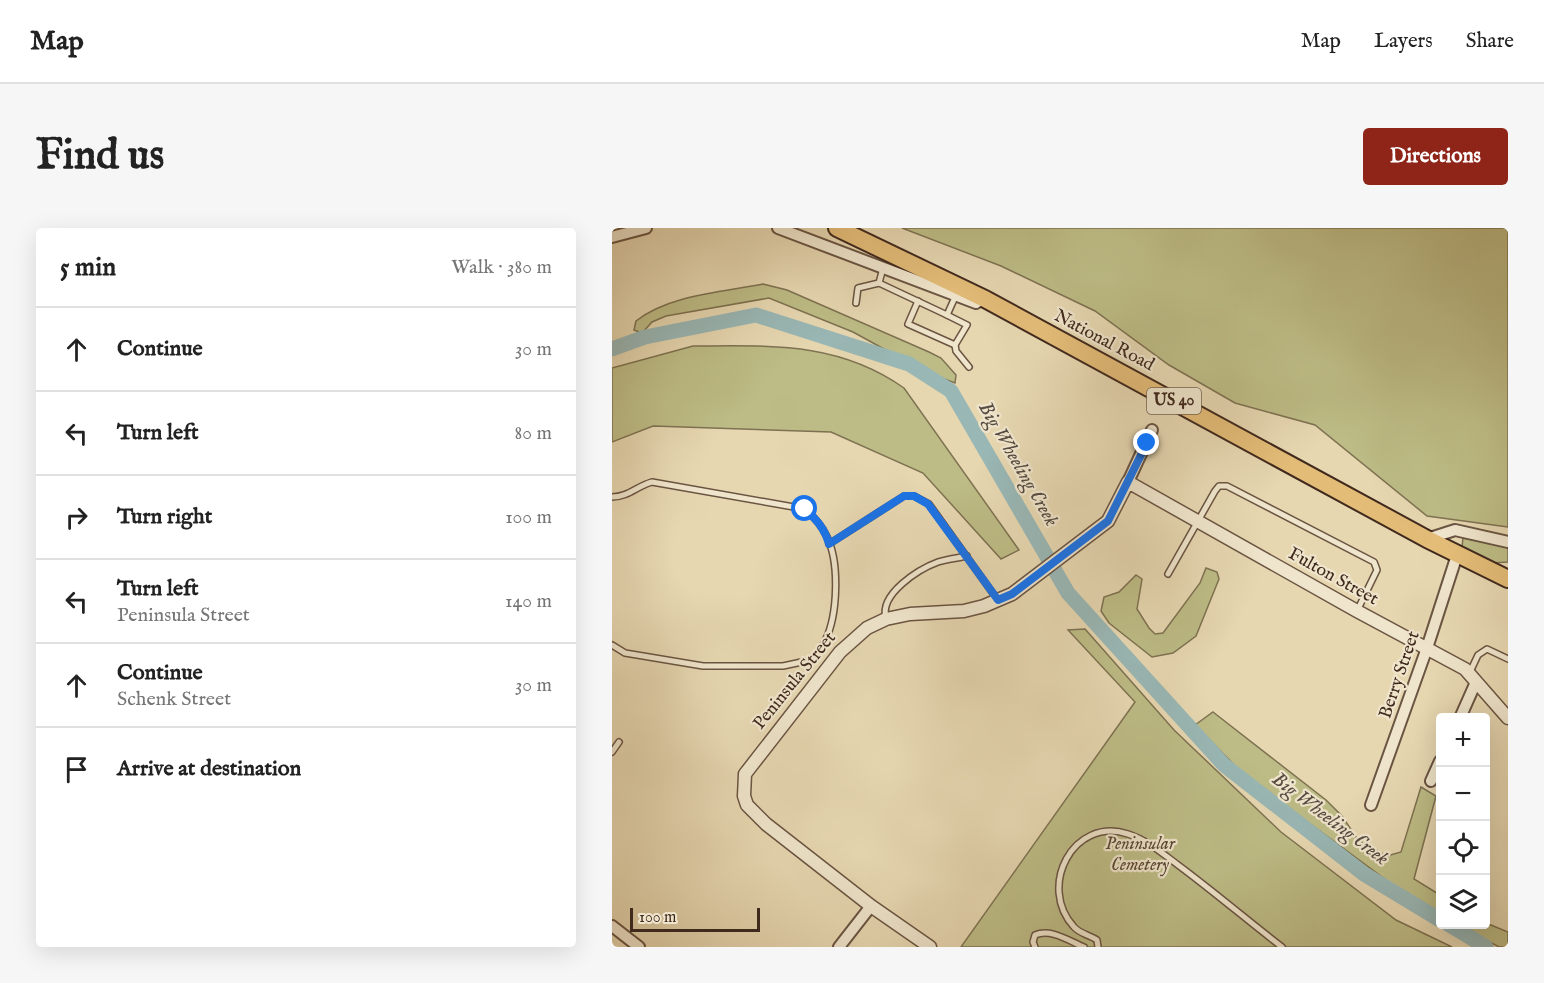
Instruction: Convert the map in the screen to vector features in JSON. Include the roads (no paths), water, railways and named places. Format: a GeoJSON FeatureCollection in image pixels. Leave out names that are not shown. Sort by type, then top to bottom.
{"type":"FeatureCollection","features":[{"type":"Feature","properties":{"kind":"main road","name":"National Road"},"geometry":{"type":"LineString","coordinates":[[837,228],[985,299],[1427,539],[1508,579]]}},
{"type":"Feature","properties":{"kind":"street"},"geometry":{"type":"LineString","coordinates":[[612,237],[646,228]]}},
{"type":"Feature","properties":{"kind":"street"},"geometry":{"type":"LineString","coordinates":[[778,228],[976,303],[985,299]]}},
{"type":"Feature","properties":{"kind":"street"},"geometry":{"type":"LineString","coordinates":[[1128,482],[1152,430]]}},
{"type":"Feature","properties":{"kind":"street","name":"Fulton Street"},"geometry":{"type":"LineString","coordinates":[[1128,482],[1465,669],[1508,718]]}},
{"type":"Feature","properties":{"kind":"street","name":"Peninsula Street"},"geometry":{"type":"LineString","coordinates":[[930,947],[871,906],[766,824],[747,805],[744,796],[745,774],[840,652],[867,628],[886,619],[910,614],[964,611],[1012,594],[1108,521],[1128,482]]}},
{"type":"Feature","properties":{"kind":"street"},"geometry":{"type":"LineString","coordinates":[[1427,539],[1455,530],[1508,542]]}},
{"type":"Feature","properties":{"kind":"street","name":"Berry Street"},"geometry":{"type":"LineString","coordinates":[[1371,805],[1427,648],[1457,555]]}},
{"type":"Feature","properties":{"kind":"street"},"geometry":{"type":"LineString","coordinates":[[1461,713],[1473,678]]}},
{"type":"Feature","properties":{"kind":"street"},"geometry":{"type":"LineString","coordinates":[[1431,781],[1437,767]]}},
{"type":"Feature","properties":{"kind":"street"},"geometry":{"type":"LineString","coordinates":[[839,947],[871,906]]}},
{"type":"Feature","properties":{"kind":"street"},"geometry":{"type":"LineString","coordinates":[[612,926],[639,947]]}},
{"type":"Feature","properties":{"kind":"lane"},"geometry":{"type":"LineString","coordinates":[[879,283],[883,268]]}},
{"type":"Feature","properties":{"kind":"lane"},"geometry":{"type":"LineString","coordinates":[[856,303],[858,288],[879,283],[967,325],[955,345],[956,351],[969,367]]}},
{"type":"Feature","properties":{"kind":"lane"},"geometry":{"type":"LineString","coordinates":[[947,315],[956,295]]}},
{"type":"Feature","properties":{"kind":"lane"},"geometry":{"type":"LineString","coordinates":[[918,301],[908,324],[955,345]]}},
{"type":"Feature","properties":{"kind":"lane"},"geometry":{"type":"LineString","coordinates":[[612,497],[623,496],[643,484],[652,482],[805,509],[817,520],[827,536],[836,578],[832,621],[825,642],[811,660],[783,666],[703,666],[625,653],[612,645]]}},
{"type":"Feature","properties":{"kind":"lane"},"geometry":{"type":"LineString","coordinates":[[1168,574],[1215,491],[1219,486],[1227,486],[1374,562],[1377,570],[1357,611]]}},
{"type":"Feature","properties":{"kind":"lane"},"geometry":{"type":"LineString","coordinates":[[829,544],[907,495],[914,496],[928,504],[998,600]]}},
{"type":"Feature","properties":{"kind":"lane"},"geometry":{"type":"LineString","coordinates":[[886,619],[884,612],[886,605],[906,581],[919,571],[939,562],[967,556]]}},
{"type":"Feature","properties":{"kind":"lane"},"geometry":{"type":"LineString","coordinates":[[825,642],[840,652]]}},
{"type":"Feature","properties":{"kind":"lane"},"geometry":{"type":"LineString","coordinates":[[1473,678],[1478,655],[1486,649],[1508,659]]}},
{"type":"Feature","properties":{"kind":"lane"},"geometry":{"type":"LineString","coordinates":[[612,752],[619,742]]}},
{"type":"Feature","properties":{"kind":"lane"},"geometry":{"type":"LineString","coordinates":[[1098,947],[1097,940],[1075,928],[1067,917],[1059,893],[1059,879],[1070,852],[1080,841],[1095,833],[1111,830],[1127,833],[1146,841],[1282,947]]}},
{"type":"Feature","properties":{"kind":"lane"},"geometry":{"type":"LineString","coordinates":[[1035,947],[1033,942],[1035,935],[1042,932],[1052,933],[1084,947]]}},
{"type":"Feature","properties":{"kind":"waterway","name":"Big Wheeling Creek"},"geometry":{"type":"LineString","coordinates":[[612,349],[645,337],[756,315],[909,364],[951,391],[1068,593],[1224,765],[1364,874],[1436,918]]}},
{"type":"Feature","properties":{"kind":"waterway","name":"Big Wheeling Creek"},"geometry":{"type":"LineString","coordinates":[[1456,929],[1486,947]]}},
{"type":"Feature","properties":{"kind":"park label","name":"Peninsular Cemetery"},"geometry":{"type":"Point","coordinates":[1140,854]}}]}
